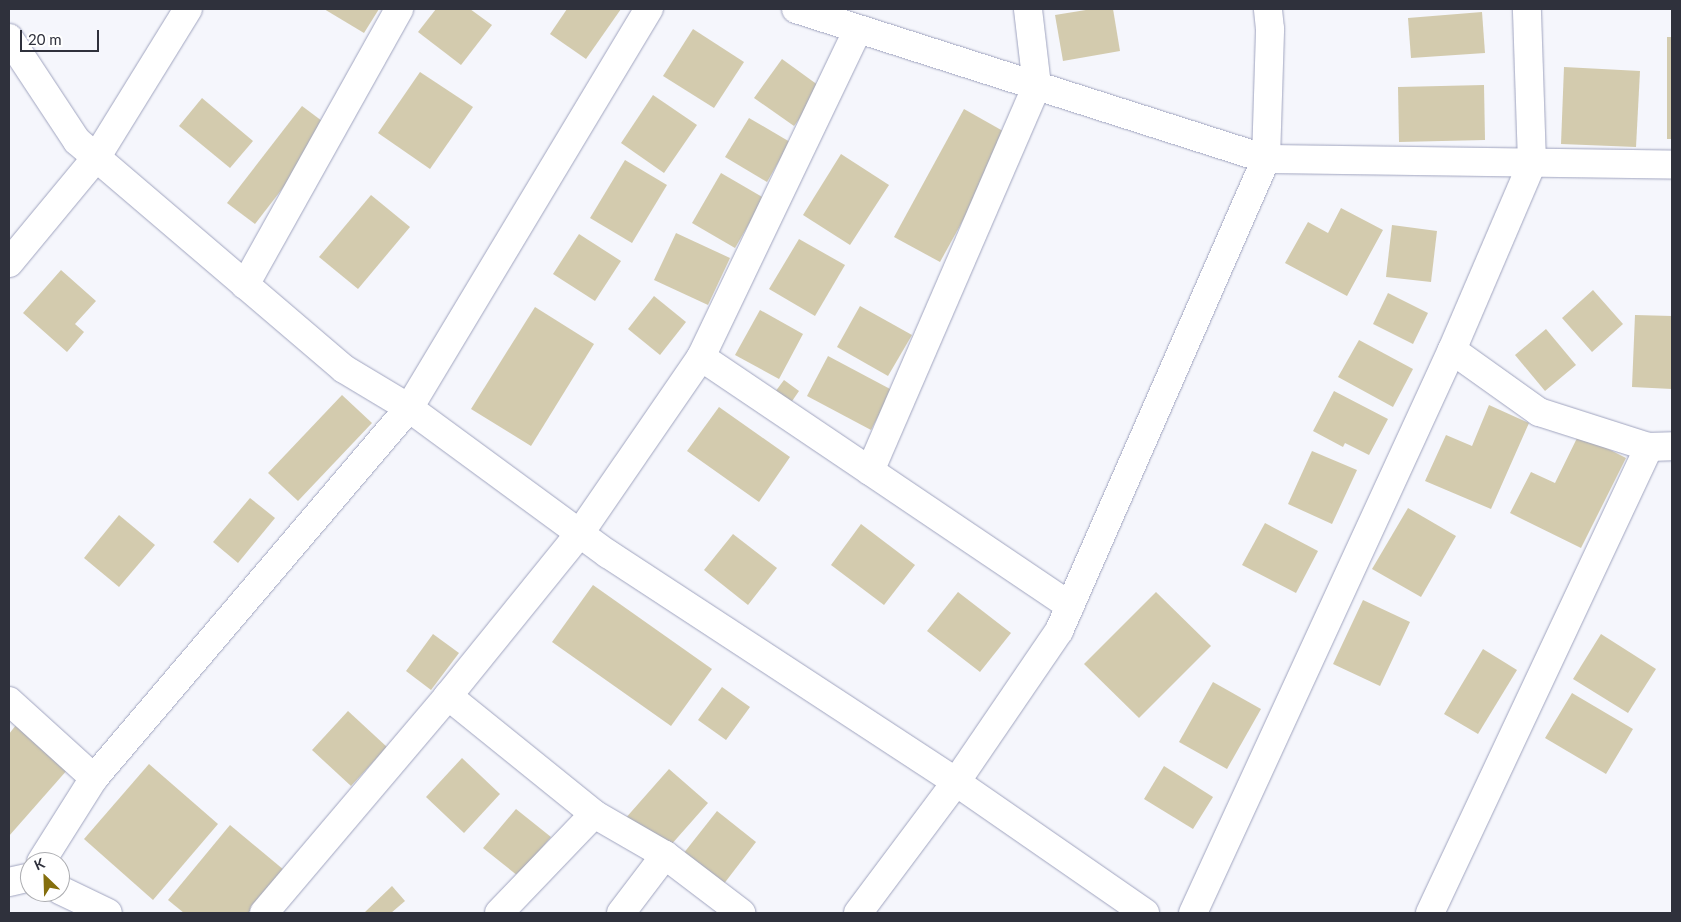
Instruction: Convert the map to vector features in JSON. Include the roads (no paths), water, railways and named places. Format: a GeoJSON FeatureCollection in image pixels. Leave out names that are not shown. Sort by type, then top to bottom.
{"type":"FeatureCollection","features":[{"type":"Feature","properties":{"kind":"street"},"geometry":{"type":"LineString","coordinates":[[9,263],[96,158],[188,9]]}},
{"type":"Feature","properties":{"kind":"street"},"geometry":{"type":"LineString","coordinates":[[246,285],[399,9]]}},
{"type":"Feature","properties":{"kind":"street"},"geometry":{"type":"LineString","coordinates":[[47,852],[94,778],[409,408],[649,9]]}},
{"type":"Feature","properties":{"kind":"street"},"geometry":{"type":"LineString","coordinates":[[796,9],[1266,159],[1672,165]]}},
{"type":"Feature","properties":{"kind":"street"},"geometry":{"type":"LineString","coordinates":[[870,472],[1037,86],[1028,9]]}},
{"type":"Feature","properties":{"kind":"street"},"geometry":{"type":"LineString","coordinates":[[858,913],[956,782],[1060,631],[1266,159],[1270,30],[1268,9]]}},
{"type":"Feature","properties":{"kind":"street"},"geometry":{"type":"LineString","coordinates":[[1193,913],[1452,350],[1532,163],[1527,9]]}},
{"type":"Feature","properties":{"kind":"street"},"geometry":{"type":"LineString","coordinates":[[264,913],[448,696],[580,533],[701,357],[858,30]]}},
{"type":"Feature","properties":{"kind":"street"},"geometry":{"type":"LineString","coordinates":[[9,38],[76,141],[344,369],[409,408],[580,533],[956,782],[1145,913]]}},
{"type":"Feature","properties":{"kind":"street"},"geometry":{"type":"LineString","coordinates":[[1430,913],[1661,446],[1539,412],[1452,350]]}},
{"type":"Feature","properties":{"kind":"street"},"geometry":{"type":"LineString","coordinates":[[701,357],[1070,606]]}},
{"type":"Feature","properties":{"kind":"street"},"geometry":{"type":"LineString","coordinates":[[448,696],[594,814],[665,855],[742,913]]}},
{"type":"Feature","properties":{"kind":"street"},"geometry":{"type":"LineString","coordinates":[[9,701],[94,778]]}},
{"type":"Feature","properties":{"kind":"street"},"geometry":{"type":"LineString","coordinates":[[499,913],[594,814]]}},
{"type":"Feature","properties":{"kind":"street"},"geometry":{"type":"LineString","coordinates":[[621,913],[665,855]]}},
{"type":"Feature","properties":{"kind":"street"},"geometry":{"type":"LineString","coordinates":[[70,895],[108,913]]}}]}
